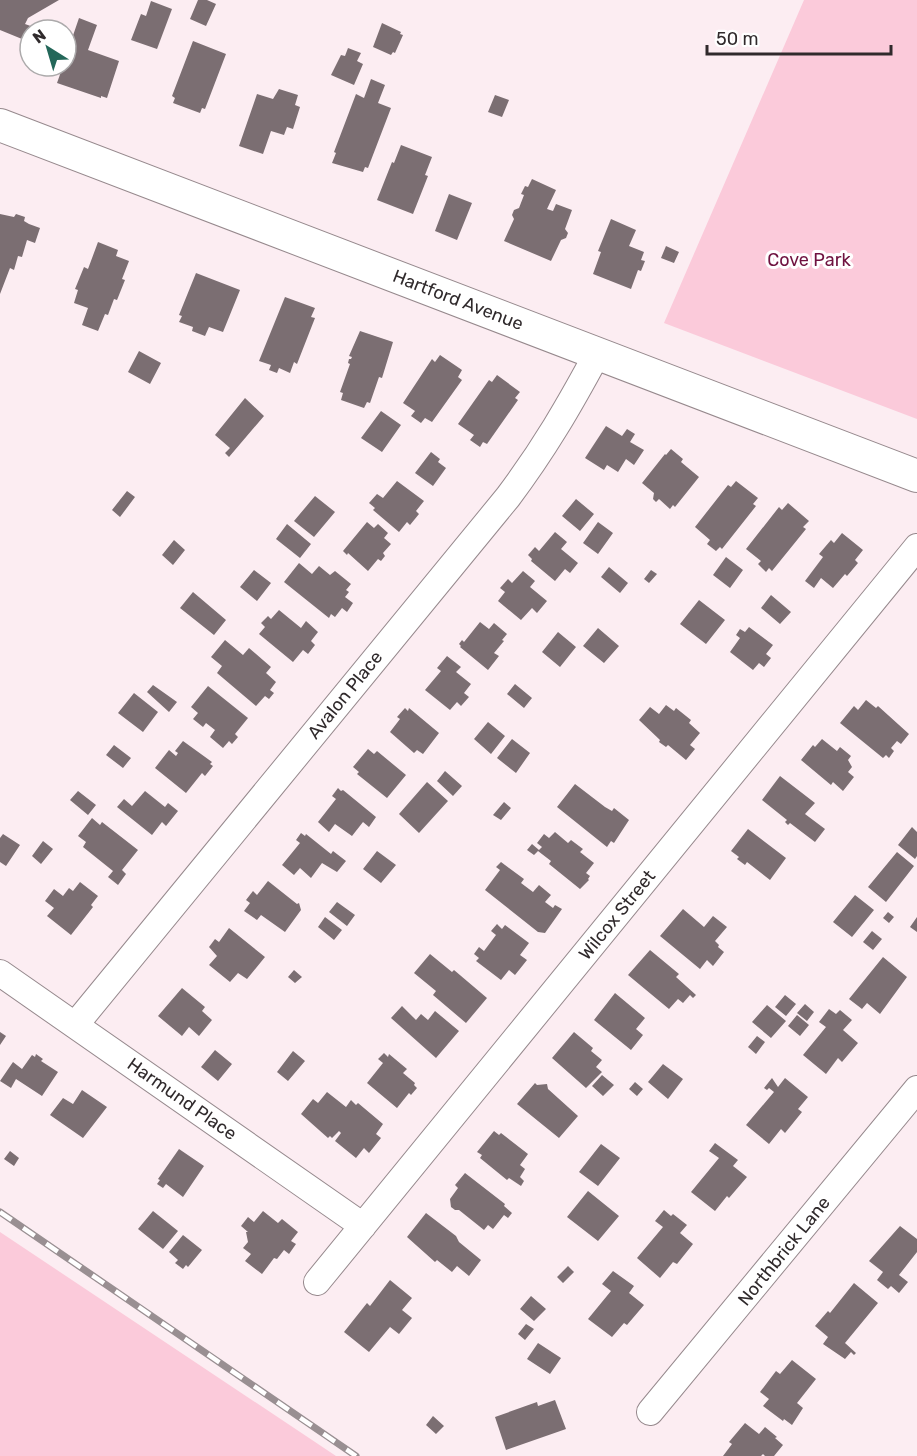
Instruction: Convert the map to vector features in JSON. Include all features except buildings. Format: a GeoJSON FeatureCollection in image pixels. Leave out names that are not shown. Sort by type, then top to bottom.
{"type":"FeatureCollection","features":[{"type":"Feature","properties":{"kind":"street","name":"Hartford Avenue"},"geometry":{"type":"LineString","coordinates":[[0,124],[917,476]]}},
{"type":"Feature","properties":{"kind":"street","name":"Avalon Place"},"geometry":{"type":"LineString","coordinates":[[76,1024],[508,497],[540,454],[565,414],[597,354]]}},
{"type":"Feature","properties":{"kind":"street","name":"Wilcox Street"},"geometry":{"type":"LineString","coordinates":[[317,1282],[917,547]]}},
{"type":"Feature","properties":{"kind":"street","name":"Harmund Place"},"geometry":{"type":"LineString","coordinates":[[0,973],[363,1226]]}},
{"type":"Feature","properties":{"kind":"street","name":"Northbrick Lane"},"geometry":{"type":"LineString","coordinates":[[650,1412],[917,1089]]}},
{"type":"Feature","properties":{"kind":"green space","name":"Cove Park"},"geometry":{"type":"Polygon","coordinates":[[[804,0],[917,0],[917,419],[664,323],[804,0]]]}},
{"type":"Feature","properties":{"kind":"green space"},"geometry":{"type":"Polygon","coordinates":[[[0,1232],[336,1456],[0,1456],[0,1232]]]}},
{"type":"Feature","properties":{"kind":"railway"},"geometry":{"type":"LineString","coordinates":[[0,1212],[356,1456]]}}]}
